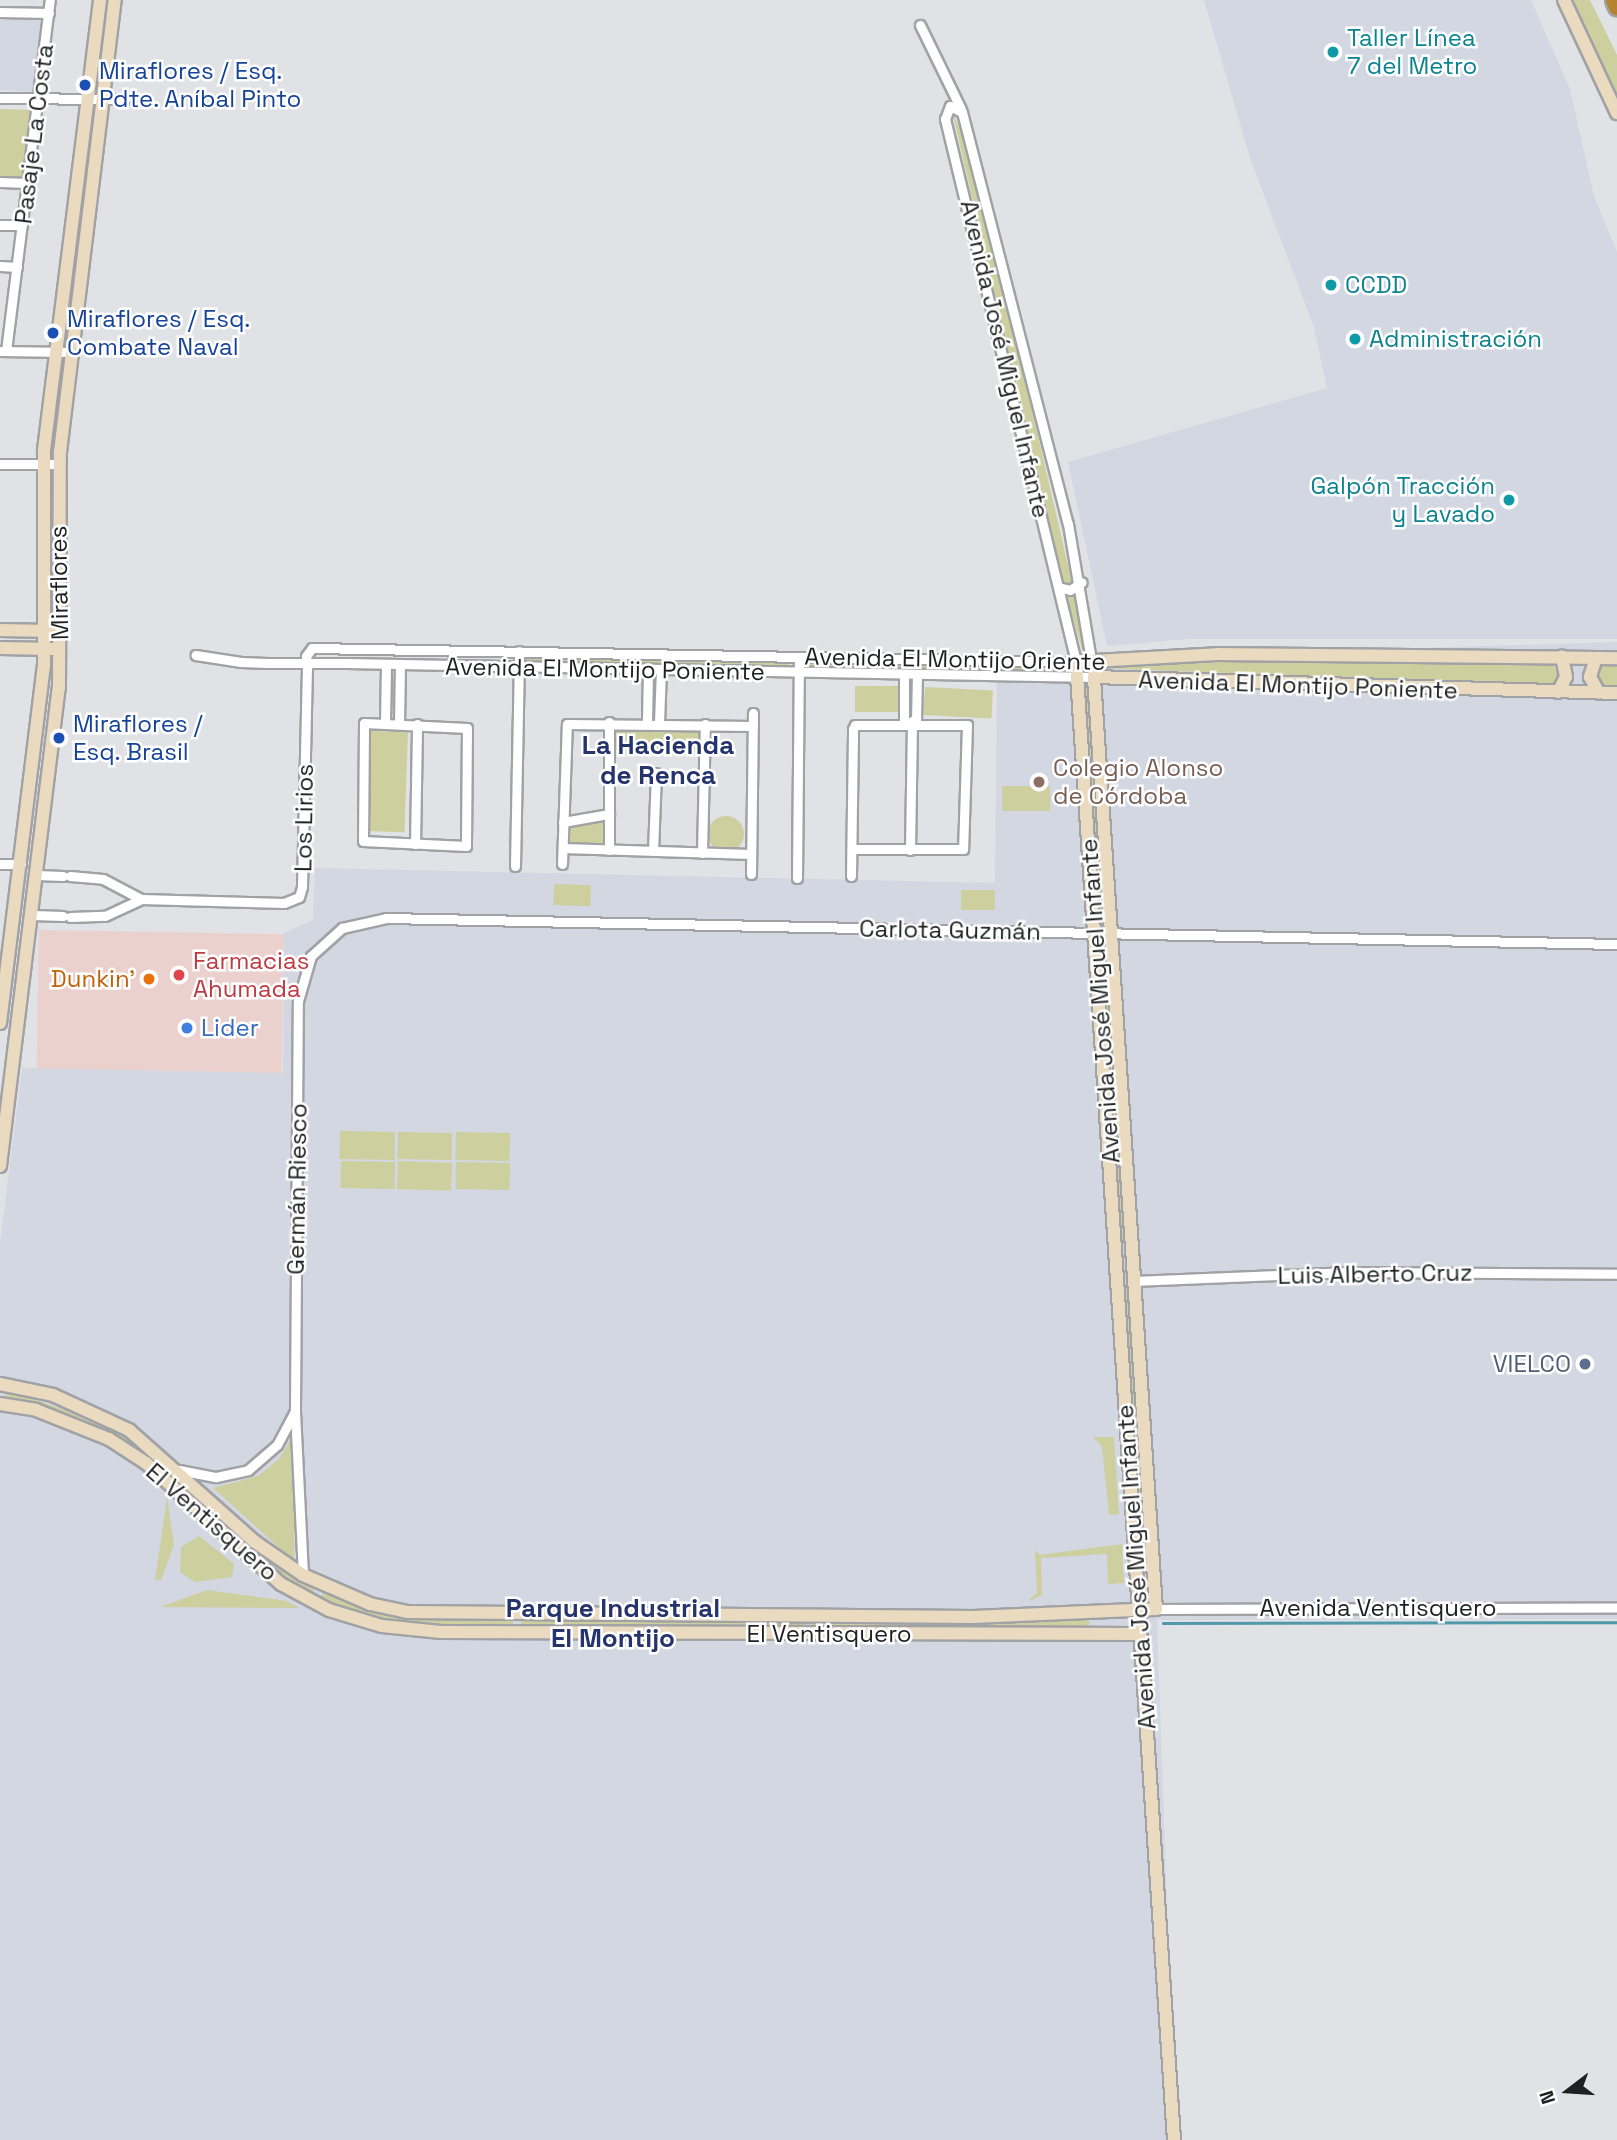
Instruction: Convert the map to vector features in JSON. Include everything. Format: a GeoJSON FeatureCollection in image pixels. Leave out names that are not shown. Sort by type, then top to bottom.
{"type":"FeatureCollection","features":[{"type":"Feature","properties":{"kind":"highway"},"geometry":{"type":"LineString","coordinates":[[1614,0],[1617,7]]}},
{"type":"Feature","properties":{"kind":"street","name":"Pasaje La Costa"},"geometry":{"type":"LineString","coordinates":[[3,351],[12,308],[50,0]]}},
{"type":"Feature","properties":{"kind":"street","name":"Miraflores"},"geometry":{"type":"LineString","coordinates":[[0,1023],[41,707],[45,649],[43,464],[100,0]]}},
{"type":"Feature","properties":{"kind":"street","name":"Miraflores"},"geometry":{"type":"LineString","coordinates":[[0,1166],[3,1120],[32,915],[57,708],[60,649],[59,464],[70,352],[115,0]]}},
{"type":"Feature","properties":{"kind":"street"},"geometry":{"type":"LineString","coordinates":[[1564,0],[1617,113]]}},
{"type":"Feature","properties":{"kind":"street"},"geometry":{"type":"LineString","coordinates":[[0,12],[49,13]]}},
{"type":"Feature","properties":{"kind":"street"},"geometry":{"type":"LineString","coordinates":[[920,24],[961,110]]}},
{"type":"Feature","properties":{"kind":"street"},"geometry":{"type":"LineString","coordinates":[[0,98],[125,99]]}},
{"type":"Feature","properties":{"kind":"street","name":"Avenida José Miguel Infante"},"geometry":{"type":"LineString","coordinates":[[1156,1609],[1093,662],[1082,583],[961,110],[950,106],[945,119],[1078,678],[1174,2140]]}},
{"type":"Feature","properties":{"kind":"street"},"geometry":{"type":"LineString","coordinates":[[0,182],[27,183]]}},
{"type":"Feature","properties":{"kind":"street"},"geometry":{"type":"LineString","coordinates":[[0,225],[22,225]]}},
{"type":"Feature","properties":{"kind":"street"},"geometry":{"type":"LineString","coordinates":[[0,266],[17,267]]}},
{"type":"Feature","properties":{"kind":"street"},"geometry":{"type":"LineString","coordinates":[[0,308],[12,308]]}},
{"type":"Feature","properties":{"kind":"street"},"geometry":{"type":"LineString","coordinates":[[3,351],[70,352]]}},
{"type":"Feature","properties":{"kind":"street"},"geometry":{"type":"LineString","coordinates":[[0,464],[59,464]]}},
{"type":"Feature","properties":{"kind":"street"},"geometry":{"type":"LineString","coordinates":[[1058,587],[1070,590],[1082,583]]}},
{"type":"Feature","properties":{"kind":"street"},"geometry":{"type":"LineString","coordinates":[[0,631],[59,631]]}},
{"type":"Feature","properties":{"kind":"street","name":"Avenida El Montijo Oriente"},"geometry":{"type":"LineString","coordinates":[[307,663],[314,647],[1076,662],[1217,654],[1617,658]]}},
{"type":"Feature","properties":{"kind":"street"},"geometry":{"type":"LineString","coordinates":[[0,648],[60,649]]}},
{"type":"Feature","properties":{"kind":"street"},"geometry":{"type":"LineString","coordinates":[[515,866],[519,651]]}},
{"type":"Feature","properties":{"kind":"street","name":"Avenida El Montijo Poniente"},"geometry":{"type":"LineString","coordinates":[[196,655],[307,663],[1094,677],[1617,693]]}},
{"type":"Feature","properties":{"kind":"street"},"geometry":{"type":"LineString","coordinates":[[1558,692],[1566,677],[1562,656]]}},
{"type":"Feature","properties":{"kind":"street"},"geometry":{"type":"LineString","coordinates":[[1596,657],[1590,677],[1600,693]]}},
{"type":"Feature","properties":{"kind":"street"},"geometry":{"type":"LineString","coordinates":[[797,877],[799,658]]}},
{"type":"Feature","properties":{"kind":"street","name":"Los Lirios"},"geometry":{"type":"LineString","coordinates":[[141,899],[284,903],[299,897],[307,663]]}},
{"type":"Feature","properties":{"kind":"street"},"geometry":{"type":"LineString","coordinates":[[385,723],[386,664]]}},
{"type":"Feature","properties":{"kind":"street"},"geometry":{"type":"LineString","coordinates":[[399,723],[400,664]]}},
{"type":"Feature","properties":{"kind":"street"},"geometry":{"type":"LineString","coordinates":[[647,722],[648,669]]}},
{"type":"Feature","properties":{"kind":"street"},"geometry":{"type":"LineString","coordinates":[[659,722],[661,669]]}},
{"type":"Feature","properties":{"kind":"street"},"geometry":{"type":"LineString","coordinates":[[904,674],[911,720]]}},
{"type":"Feature","properties":{"kind":"street"},"geometry":{"type":"LineString","coordinates":[[910,850],[911,720],[917,675]]}},
{"type":"Feature","properties":{"kind":"street"},"geometry":{"type":"LineString","coordinates":[[41,707],[57,708]]}},
{"type":"Feature","properties":{"kind":"street"},"geometry":{"type":"LineString","coordinates":[[751,874],[753,713]]}},
{"type":"Feature","properties":{"kind":"street"},"geometry":{"type":"LineString","coordinates":[[851,876],[854,727],[860,721],[911,720],[967,725],[966,844],[958,852],[852,849]]}},
{"type":"Feature","properties":{"kind":"street"},"geometry":{"type":"LineString","coordinates":[[609,849],[610,722]]}},
{"type":"Feature","properties":{"kind":"street"},"geometry":{"type":"LineString","coordinates":[[562,864],[567,724],[659,722],[753,726]]}},
{"type":"Feature","properties":{"kind":"street"},"geometry":{"type":"LineString","coordinates":[[364,723],[399,723],[461,724],[469,740],[466,846],[363,841],[364,723]]}},
{"type":"Feature","properties":{"kind":"street"},"geometry":{"type":"LineString","coordinates":[[415,844],[417,724]]}},
{"type":"Feature","properties":{"kind":"street"},"geometry":{"type":"LineString","coordinates":[[702,853],[705,724]]}},
{"type":"Feature","properties":{"kind":"street"},"geometry":{"type":"LineString","coordinates":[[653,851],[656,772]]}},
{"type":"Feature","properties":{"kind":"street"},"geometry":{"type":"LineString","coordinates":[[563,822],[609,814]]}},
{"type":"Feature","properties":{"kind":"street"},"geometry":{"type":"LineString","coordinates":[[563,848],[751,854]]}},
{"type":"Feature","properties":{"kind":"street"},"geometry":{"type":"LineString","coordinates":[[0,864],[20,864]]}},
{"type":"Feature","properties":{"kind":"street"},"geometry":{"type":"LineString","coordinates":[[36,875],[103,879],[141,899]]}},
{"type":"Feature","properties":{"kind":"street"},"geometry":{"type":"LineString","coordinates":[[32,915],[105,916],[141,899]]}},
{"type":"Feature","properties":{"kind":"street","name":"Carlota Guzmán"},"geometry":{"type":"LineString","coordinates":[[304,970],[334,932],[377,918],[1617,946]]}},
{"type":"Feature","properties":{"kind":"street","name":"Germán Riesco"},"geometry":{"type":"LineString","coordinates":[[303,1575],[295,1409],[298,1001],[304,970]]}},
{"type":"Feature","properties":{"kind":"street"},"geometry":{"type":"LineString","coordinates":[[1105,1081],[1121,1080]]}},
{"type":"Feature","properties":{"kind":"street","name":"Luis Alberto Cruz"},"geometry":{"type":"LineString","coordinates":[[1133,1281],[1350,1272],[1617,1274]]}},
{"type":"Feature","properties":{"kind":"street","name":"El Ventisquero"},"geometry":{"type":"LineString","coordinates":[[0,1384],[88,1408],[129,1430],[180,1470],[255,1542],[303,1575],[370,1604],[408,1612],[517,1616],[810,1617],[1139,1612]]}},
{"type":"Feature","properties":{"kind":"street","name":"El Ventisquero"},"geometry":{"type":"LineString","coordinates":[[0,1404],[36,1410],[109,1439],[146,1463],[265,1573],[330,1610],[400,1629],[517,1633],[1140,1634]]}},
{"type":"Feature","properties":{"kind":"street","name":"Germán Riesco"},"geometry":{"type":"LineString","coordinates":[[180,1470],[216,1477],[254,1467],[277,1445],[295,1409]]}},
{"type":"Feature","properties":{"kind":"street"},"geometry":{"type":"LineString","coordinates":[[1134,1550],[1152,1550]]}},
{"type":"Feature","properties":{"kind":"street","name":"Avenida Ventisquero"},"geometry":{"type":"LineString","coordinates":[[1139,1612],[1156,1609],[1617,1607]]}},
{"type":"Feature","properties":{"kind":"street"},"geometry":{"type":"LineString","coordinates":[[1098,1614],[1098,1634]]}},
{"type":"Feature","properties":{"kind":"street"},"geometry":{"type":"LineString","coordinates":[[517,1616],[517,1633]]}},
{"type":"Feature","properties":{"kind":"street"},"geometry":{"type":"LineString","coordinates":[[810,1617],[810,1634]]}},
{"type":"Feature","properties":{"kind":"shaded area"},"geometry":{"type":"Polygon","coordinates":[[[1204,0],[1531,0],[1570,89],[1594,196],[1617,252],[1617,639],[1187,639],[1107,646],[1068,462],[1327,388],[1314,327],[1251,161],[1204,0]]]}},
{"type":"Feature","properties":{"kind":"shaded area"},"geometry":{"type":"Polygon","coordinates":[[[0,18],[43,19],[33,92],[0,90],[0,18]]]}},
{"type":"Feature","properties":{"kind":"shaded area"},"geometry":{"type":"Polygon","coordinates":[[[1617,642],[1617,1619],[1157,1620],[1175,2140],[0,2140],[0,1244],[22,1068],[283,1073],[284,933],[313,920],[315,868],[995,883],[997,679],[1074,681],[1074,659],[1617,642]]]}},
{"type":"Feature","properties":{"kind":"shaded area"},"geometry":{"type":"Polygon","coordinates":[[[39,930],[284,934],[282,1073],[37,1069],[39,930]]]}},
{"type":"Feature","properties":{"kind":"green space"},"geometry":{"type":"Polygon","coordinates":[[[1571,0],[1590,0],[1617,55],[1617,96],[1571,0]]]}},
{"type":"Feature","properties":{"kind":"green space"},"geometry":{"type":"Polygon","coordinates":[[[0,109],[33,110],[23,178],[0,179],[0,109]]]}},
{"type":"Feature","properties":{"kind":"green space"},"geometry":{"type":"Polygon","coordinates":[[[952,111],[974,159],[1073,587],[1062,585],[952,111]]]}},
{"type":"Feature","properties":{"kind":"green space"},"geometry":{"type":"Polygon","coordinates":[[[1080,593],[1088,655],[1084,657],[1067,597],[1080,593]]]}},
{"type":"Feature","properties":{"kind":"green space"},"geometry":{"type":"Polygon","coordinates":[[[524,657],[789,662],[789,668],[524,663],[524,657]]]}},
{"type":"Feature","properties":{"kind":"green space"},"geometry":{"type":"Polygon","coordinates":[[[1202,659],[1551,661],[1562,680],[1556,686],[1097,668],[1202,659]]]}},
{"type":"Feature","properties":{"kind":"green space"},"geometry":{"type":"Polygon","coordinates":[[[807,661],[1069,666],[1071,672],[805,668],[807,661]]]}},
{"type":"Feature","properties":{"kind":"green space"},"geometry":{"type":"Polygon","coordinates":[[[1617,664],[1617,690],[1599,687],[1601,665],[1617,664]]]}},
{"type":"Feature","properties":{"kind":"green space"},"geometry":{"type":"Polygon","coordinates":[[[1089,684],[1105,913],[1102,916],[1082,687],[1089,684]]]}},
{"type":"Feature","properties":{"kind":"green space"},"geometry":{"type":"Polygon","coordinates":[[[855,686],[899,686],[899,712],[855,712],[855,686]]]}},
{"type":"Feature","properties":{"kind":"green space"},"geometry":{"type":"Polygon","coordinates":[[[925,687],[993,691],[991,719],[924,715],[925,687]]]}},
{"type":"Feature","properties":{"kind":"green space"},"geometry":{"type":"Polygon","coordinates":[[[616,726],[699,727],[699,751],[616,750],[616,726]]]}},
{"type":"Feature","properties":{"kind":"green space"},"geometry":{"type":"Polygon","coordinates":[[[371,731],[408,732],[404,832],[368,831],[371,731]]]}},
{"type":"Feature","properties":{"kind":"green space"},"geometry":{"type":"Polygon","coordinates":[[[1002,786],[1050,786],[1050,811],[1002,811],[1002,786]]]}},
{"type":"Feature","properties":{"kind":"green space"},"geometry":{"type":"Polygon","coordinates":[[[726,816],[739,821],[744,834],[739,847],[726,852],[713,847],[708,834],[713,821],[726,816]]]}},
{"type":"Feature","properties":{"kind":"green space"},"geometry":{"type":"Polygon","coordinates":[[[605,817],[606,846],[566,845],[567,824],[605,817]]]}},
{"type":"Feature","properties":{"kind":"green space"},"geometry":{"type":"Polygon","coordinates":[[[554,884],[591,885],[590,906],[553,905],[554,884]]]}},
{"type":"Feature","properties":{"kind":"green space"},"geometry":{"type":"Polygon","coordinates":[[[961,890],[995,890],[995,910],[961,910],[961,890]]]}},
{"type":"Feature","properties":{"kind":"green space"},"geometry":{"type":"Polygon","coordinates":[[[1101,948],[1108,950],[1115,1071],[1107,1072],[1101,948]]]}},
{"type":"Feature","properties":{"kind":"green space"},"geometry":{"type":"Polygon","coordinates":[[[1109,1085],[1116,1085],[1127,1244],[1120,1244],[1109,1085]]]}},
{"type":"Feature","properties":{"kind":"green space"},"geometry":{"type":"Polygon","coordinates":[[[340,1131],[395,1132],[395,1160],[340,1159],[340,1131]]]}},
{"type":"Feature","properties":{"kind":"green space"},"geometry":{"type":"Polygon","coordinates":[[[398,1132],[452,1133],[452,1160],[398,1159],[398,1132]]]}},
{"type":"Feature","properties":{"kind":"green space"},"geometry":{"type":"Polygon","coordinates":[[[456,1132],[510,1133],[510,1161],[456,1160],[456,1132]]]}},
{"type":"Feature","properties":{"kind":"green space"},"geometry":{"type":"Polygon","coordinates":[[[341,1161],[395,1162],[395,1189],[341,1188],[341,1161]]]}},
{"type":"Feature","properties":{"kind":"green space"},"geometry":{"type":"Polygon","coordinates":[[[398,1161],[452,1163],[451,1191],[397,1189],[398,1161]]]}},
{"type":"Feature","properties":{"kind":"green space"},"geometry":{"type":"Polygon","coordinates":[[[456,1162],[510,1163],[510,1190],[456,1189],[456,1162]]]}},
{"type":"Feature","properties":{"kind":"green space"},"geometry":{"type":"Polygon","coordinates":[[[1124,1253],[1148,1545],[1146,1548],[1139,1544],[1124,1253]]]}},
{"type":"Feature","properties":{"kind":"green space"},"geometry":{"type":"Polygon","coordinates":[[[7,1390],[111,1426],[147,1449],[246,1542],[314,1588],[310,1597],[108,1435],[5,1400],[7,1390]]]}},
{"type":"Feature","properties":{"kind":"green space"},"geometry":{"type":"Polygon","coordinates":[[[295,1432],[294,1561],[213,1488],[258,1476],[279,1459],[295,1432]]]}},
{"type":"Feature","properties":{"kind":"green space"},"geometry":{"type":"Polygon","coordinates":[[[1093,1437],[1114,1437],[1119,1514],[1109,1515],[1102,1446],[1093,1437]]]}},
{"type":"Feature","properties":{"kind":"green space"},"geometry":{"type":"Polygon","coordinates":[[[167,1498],[174,1545],[161,1580],[155,1580],[167,1498]]]}},
{"type":"Feature","properties":{"kind":"green space"},"geometry":{"type":"Polygon","coordinates":[[[199,1536],[234,1564],[232,1577],[195,1582],[180,1572],[181,1547],[199,1536]]]}},
{"type":"Feature","properties":{"kind":"green space"},"geometry":{"type":"Polygon","coordinates":[[[1122,1544],[1124,1583],[1108,1584],[1107,1554],[1041,1558],[1042,1595],[1027,1602],[1037,1593],[1035,1550],[1040,1555],[1122,1544]]]}},
{"type":"Feature","properties":{"kind":"green space"},"geometry":{"type":"Polygon","coordinates":[[[207,1590],[287,1601],[299,1608],[160,1607],[207,1590]]]}},
{"type":"Feature","properties":{"kind":"green space"},"geometry":{"type":"Polygon","coordinates":[[[323,1593],[381,1611],[513,1619],[513,1628],[379,1621],[319,1602],[323,1593]]]}},
{"type":"Feature","properties":{"kind":"green space"},"geometry":{"type":"Polygon","coordinates":[[[521,1620],[805,1620],[805,1629],[521,1629],[521,1620]]]}},
{"type":"Feature","properties":{"kind":"green space"},"geometry":{"type":"Polygon","coordinates":[[[812,1620],[1089,1620],[1089,1631],[812,1631],[812,1620]]]}},
{"type":"Feature","properties":{"kind":"waterway"},"geometry":{"type":"LineString","coordinates":[[1163,1623],[1617,1622]]}},
{"type":"Feature","properties":{"kind":"place","name":"Taller Línea 7 del Metro"},"geometry":{"type":"Point","coordinates":[1333,52]}},
{"type":"Feature","properties":{"kind":"place","name":"Miraflores / Esq. Pdte. Aníbal Pinto"},"geometry":{"type":"Point","coordinates":[85,85]}},
{"type":"Feature","properties":{"kind":"place","name":"CCDD"},"geometry":{"type":"Point","coordinates":[1331,285]}},
{"type":"Feature","properties":{"kind":"place","name":"Miraflores / Esq. Combate Naval"},"geometry":{"type":"Point","coordinates":[53,333]}},
{"type":"Feature","properties":{"kind":"place","name":"Administración"},"geometry":{"type":"Point","coordinates":[1355,339]}},
{"type":"Feature","properties":{"kind":"place","name":"Galpón Tracción y Lavado"},"geometry":{"type":"Point","coordinates":[1509,500]}},
{"type":"Feature","properties":{"kind":"place","name":"Miraflores / Esq. Brasil"},"geometry":{"type":"Point","coordinates":[59,738]}},
{"type":"Feature","properties":{"kind":"place","name":"Colegio Alonso de Córdoba"},"geometry":{"type":"Point","coordinates":[1039,782]}},
{"type":"Feature","properties":{"kind":"place","name":"Farmacias Ahumada"},"geometry":{"type":"Point","coordinates":[179,975]}},
{"type":"Feature","properties":{"kind":"place","name":"Dunkin'"},"geometry":{"type":"Point","coordinates":[149,979]}},
{"type":"Feature","properties":{"kind":"place","name":"Lider"},"geometry":{"type":"Point","coordinates":[187,1028]}},
{"type":"Feature","properties":{"kind":"place","name":"VIELCO"},"geometry":{"type":"Point","coordinates":[1585,1364]}},
{"type":"Feature","properties":{"kind":"district","name":"La Hacienda de Renca"},"geometry":{"type":"Point","coordinates":[658,761]}},
{"type":"Feature","properties":{"kind":"district","name":"Parque Industrial El Montijo"},"geometry":{"type":"Point","coordinates":[613,1624]}}]}
